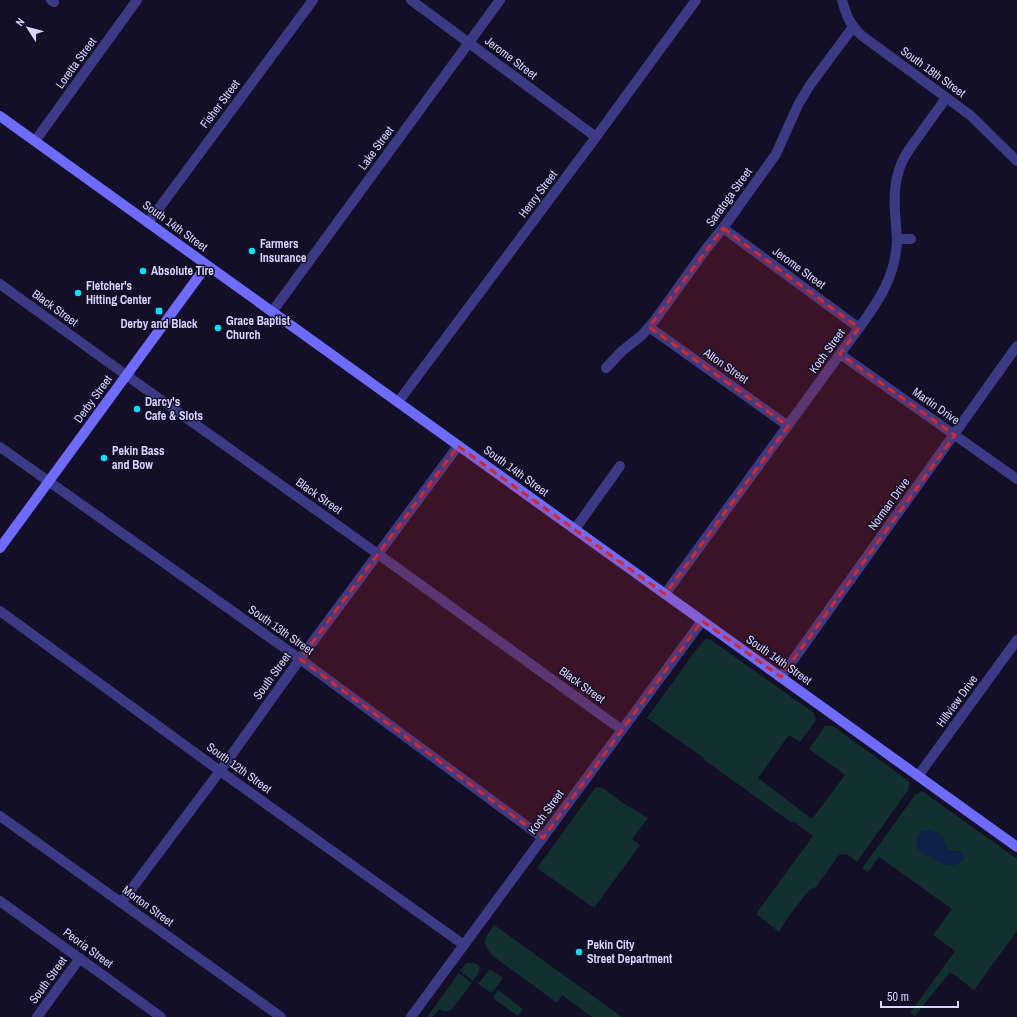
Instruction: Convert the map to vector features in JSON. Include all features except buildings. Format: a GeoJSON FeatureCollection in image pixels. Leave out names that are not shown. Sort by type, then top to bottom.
{"type":"FeatureCollection","features":[{"type":"Feature","properties":{"kind":"main road","name":"South 14th Street"},"geometry":{"type":"LineString","coordinates":[[0,116],[1017,847]]}},
{"type":"Feature","properties":{"kind":"main road","name":"Derby Street"},"geometry":{"type":"LineString","coordinates":[[0,548],[207,265]]}},
{"type":"Feature","properties":{"kind":"street","name":"Loretta Street"},"geometry":{"type":"LineString","coordinates":[[35,140],[138,0]]}},
{"type":"Feature","properties":{"kind":"street","name":"Fisher Street"},"geometry":{"type":"LineString","coordinates":[[148,223],[313,0]]}},
{"type":"Feature","properties":{"kind":"street","name":"Jerome Street"},"geometry":{"type":"LineString","coordinates":[[410,0],[596,137]]}},
{"type":"Feature","properties":{"kind":"street","name":"Lake Street"},"geometry":{"type":"LineString","coordinates":[[272,312],[500,0]]}},
{"type":"Feature","properties":{"kind":"street","name":"Henry Street"},"geometry":{"type":"LineString","coordinates":[[398,402],[596,137],[696,0]]}},
{"type":"Feature","properties":{"kind":"street","name":"South 18th Street"},"geometry":{"type":"LineString","coordinates":[[842,0],[846,15],[853,27],[861,35],[970,115],[1017,161]]}},
{"type":"Feature","properties":{"kind":"street","name":"Saratoga Street"},"geometry":{"type":"LineString","coordinates":[[606,368],[622,351],[642,335],[649,327],[723,228],[776,154],[798,105],[810,85],[853,27]]}},
{"type":"Feature","properties":{"kind":"street","name":"Koch Street"},"geometry":{"type":"LineString","coordinates":[[665,594],[872,311],[884,291],[895,258],[897,239],[895,188],[899,169],[904,157],[946,98]]}},
{"type":"Feature","properties":{"kind":"street","name":"Jerome Street"},"geometry":{"type":"LineString","coordinates":[[723,228],[859,328]]}},
{"type":"Feature","properties":{"kind":"street"},"geometry":{"type":"LineString","coordinates":[[897,239],[911,240]]}},
{"type":"Feature","properties":{"kind":"street","name":"Black Street"},"geometry":{"type":"LineString","coordinates":[[0,284],[622,730]]}},
{"type":"Feature","properties":{"kind":"street","name":"Alton Street"},"geometry":{"type":"LineString","coordinates":[[649,327],[788,426]]}},
{"type":"Feature","properties":{"kind":"street","name":"Norman Drive"},"geometry":{"type":"LineString","coordinates":[[781,677],[1017,346]]}},
{"type":"Feature","properties":{"kind":"street","name":"Martin Drive"},"geometry":{"type":"LineString","coordinates":[[840,354],[1017,479]]}},
{"type":"Feature","properties":{"kind":"street","name":"South Street"},"geometry":{"type":"LineString","coordinates":[[121,903],[220,771],[300,659],[458,446]]}},
{"type":"Feature","properties":{"kind":"street","name":"South 13th Street"},"geometry":{"type":"LineString","coordinates":[[0,447],[300,659],[543,838]]}},
{"type":"Feature","properties":{"kind":"street"},"geometry":{"type":"LineString","coordinates":[[575,529],[620,466]]}},
{"type":"Feature","properties":{"kind":"street","name":"South 12th Street"},"geometry":{"type":"LineString","coordinates":[[0,611],[220,771],[464,945]]}},
{"type":"Feature","properties":{"kind":"street","name":"Koch Street"},"geometry":{"type":"LineString","coordinates":[[412,1017],[702,621]]}},
{"type":"Feature","properties":{"kind":"street","name":"Hillview Drive"},"geometry":{"type":"LineString","coordinates":[[918,776],[1017,640]]}},
{"type":"Feature","properties":{"kind":"street","name":"Morton Street"},"geometry":{"type":"LineString","coordinates":[[0,816],[281,1017]]}},
{"type":"Feature","properties":{"kind":"street","name":"Peoria Street"},"geometry":{"type":"LineString","coordinates":[[0,901],[161,1017]]}},
{"type":"Feature","properties":{"kind":"street","name":"South Street"},"geometry":{"type":"LineString","coordinates":[[37,1017],[80,958]]}},
{"type":"Feature","properties":{"kind":"highlighted area"},"geometry":{"type":"Polygon","coordinates":[[[723,228],[859,328],[840,354],[955,435],[781,677],[702,621],[543,838],[300,659],[458,446],[665,594],[788,426],[649,327],[723,228]]]}},
{"type":"Feature","properties":{"kind":"green space"},"geometry":{"type":"Polygon","coordinates":[[[706,639],[711,640],[814,713],[816,720],[800,742],[789,735],[758,778],[812,819],[845,775],[809,749],[825,726],[833,726],[910,782],[908,790],[857,862],[847,855],[839,855],[816,887],[809,890],[788,917],[779,932],[756,914],[813,836],[793,821],[792,823],[647,718],[696,650],[706,639]]]}},
{"type":"Feature","properties":{"kind":"green space"},"geometry":{"type":"Polygon","coordinates":[[[597,787],[603,788],[620,801],[648,818],[632,839],[640,845],[594,908],[537,868],[597,787]]]}},
{"type":"Feature","properties":{"kind":"green space"},"geometry":{"type":"Polygon","coordinates":[[[922,791],[1017,859],[1017,931],[974,990],[950,972],[915,1016],[910,1013],[955,951],[933,935],[952,909],[879,857],[868,872],[863,869],[863,867],[915,795],[922,791]],[[921,831],[952,865],[959,863],[964,859],[960,852],[948,849],[944,842],[921,831]]]}},
{"type":"Feature","properties":{"kind":"green space"},"geometry":{"type":"Polygon","coordinates":[[[494,925],[622,1017],[592,1017],[562,995],[557,1003],[493,956],[486,947],[485,940],[494,925]]]}},
{"type":"Feature","properties":{"kind":"green space"},"geometry":{"type":"Polygon","coordinates":[[[466,963],[479,965],[480,968],[473,981],[460,971],[466,963]]]}},
{"type":"Feature","properties":{"kind":"green space"},"geometry":{"type":"Polygon","coordinates":[[[489,970],[503,978],[492,993],[478,984],[489,970]]]}},
{"type":"Feature","properties":{"kind":"green space"},"geometry":{"type":"Polygon","coordinates":[[[459,973],[472,983],[452,1009],[449,1011],[442,1011],[439,1009],[433,1017],[427,1017],[459,973]]]}},
{"type":"Feature","properties":{"kind":"green space"},"geometry":{"type":"Polygon","coordinates":[[[498,990],[523,1009],[518,1016],[494,999],[494,995],[498,990]]]}},
{"type":"Feature","properties":{"kind":"water"},"geometry":{"type":"Polygon","coordinates":[[[926,830],[942,836],[948,849],[964,855],[964,859],[956,864],[949,865],[937,861],[921,852],[917,847],[916,841],[921,833],[926,830]]]}},
{"type":"Feature","properties":{"kind":"place","name":"Farmers Insurance"},"geometry":{"type":"Point","coordinates":[252,251]}},
{"type":"Feature","properties":{"kind":"place","name":"Absolute Tire"},"geometry":{"type":"Point","coordinates":[143,271]}},
{"type":"Feature","properties":{"kind":"place","name":"Fletcher's Hitting Center"},"geometry":{"type":"Point","coordinates":[78,293]}},
{"type":"Feature","properties":{"kind":"place","name":"Derby and Black"},"geometry":{"type":"Point","coordinates":[159,311]}},
{"type":"Feature","properties":{"kind":"place","name":"Grace Baptist Church"},"geometry":{"type":"Point","coordinates":[218,328]}},
{"type":"Feature","properties":{"kind":"place","name":"Darcy's Cafe & Slots"},"geometry":{"type":"Point","coordinates":[137,409]}},
{"type":"Feature","properties":{"kind":"place","name":"Pekin Bass and Bow"},"geometry":{"type":"Point","coordinates":[104,458]}},
{"type":"Feature","properties":{"kind":"place","name":"Pekin City Street Department"},"geometry":{"type":"Point","coordinates":[579,952]}}]}
